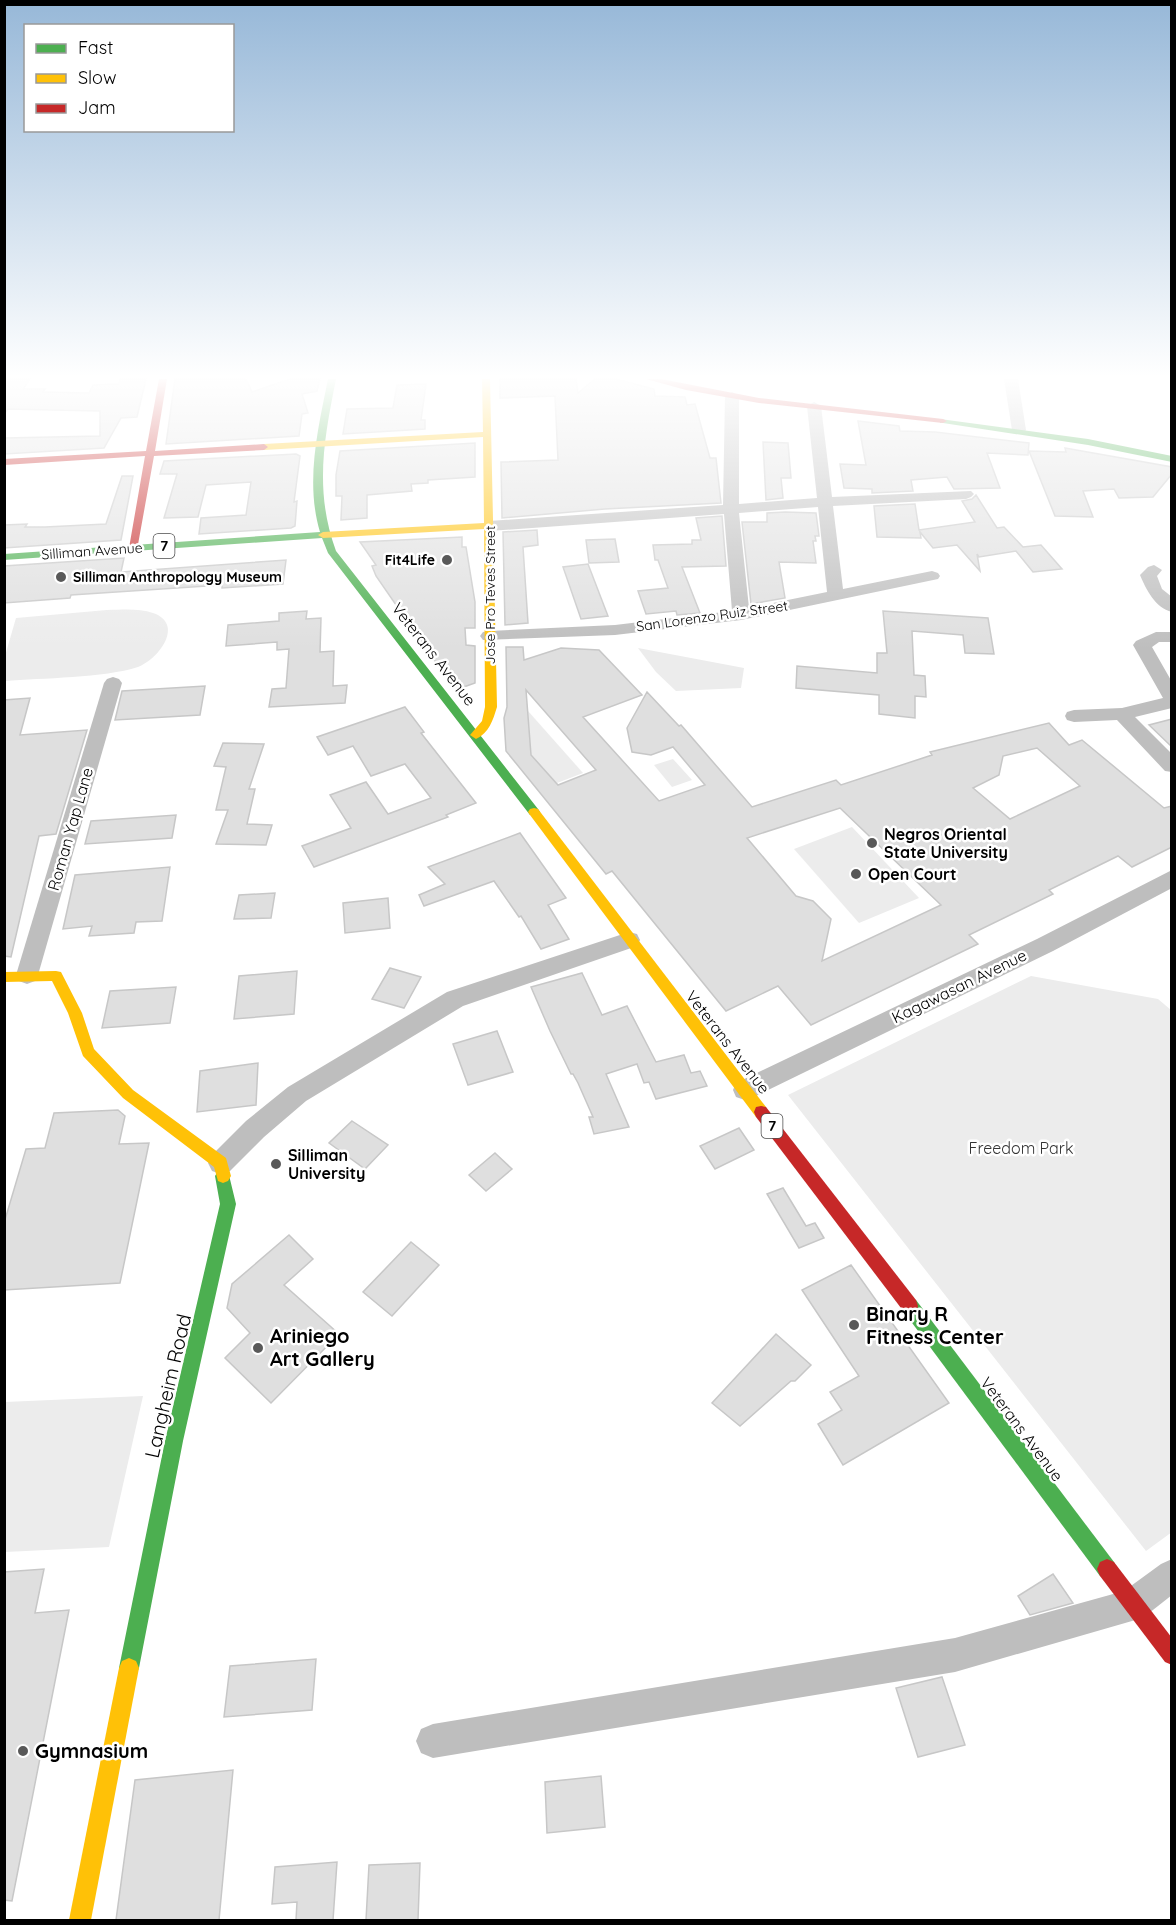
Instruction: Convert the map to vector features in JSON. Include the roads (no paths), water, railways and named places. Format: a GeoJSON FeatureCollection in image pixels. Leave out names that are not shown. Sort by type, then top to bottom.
{"type":"FeatureCollection","features":[{"type":"Feature","properties":{"kind":"street"},"geometry":{"type":"LineString","coordinates":[[134,548],[147,469]]}},
{"type":"Feature","properties":{"kind":"street","name":"7"},"geometry":{"type":"LineString","coordinates":[[319,469],[322,536]]}},
{"type":"Feature","properties":{"kind":"street","name":"Jose Pro Teves Street"},"geometry":{"type":"LineString","coordinates":[[476,735],[488,722],[491,707],[488,469]]}},
{"type":"Feature","properties":{"kind":"street"},"geometry":{"type":"LineString","coordinates":[[731,469],[731,510],[741,615]]}},
{"type":"Feature","properties":{"kind":"street"},"geometry":{"type":"LineString","coordinates":[[821,469],[837,596]]}},
{"type":"Feature","properties":{"kind":"street"},"geometry":{"type":"LineString","coordinates":[[489,526],[731,510],[825,501],[966,494]]}},
{"type":"Feature","properties":{"kind":"street","name":"Silliman Avenue"},"geometry":{"type":"LineString","coordinates":[[4,558],[489,526]]}},
{"type":"Feature","properties":{"kind":"street","name":"Veterans Avenue"},"geometry":{"type":"LineString","coordinates":[[322,536],[331,551],[476,735],[629,940],[924,1324],[1132,1605],[1172,1655]]}},
{"type":"Feature","properties":{"kind":"street"},"geometry":{"type":"LineString","coordinates":[[1154,570],[1148,575],[1155,591],[1172,607]]}},
{"type":"Feature","properties":{"kind":"street","name":"San Lorenzo Ruiz Street"},"geometry":{"type":"LineString","coordinates":[[489,636],[615,630],[741,615],[932,576]]}},
{"type":"Feature","properties":{"kind":"street"},"geometry":{"type":"LineString","coordinates":[[1074,716],[1122,714],[1172,700],[1142,645],[1156,638],[1172,637]]}},
{"type":"Feature","properties":{"kind":"street","name":"Roman Yap Lane"},"geometry":{"type":"LineString","coordinates":[[27,975],[113,683]]}},
{"type":"Feature","properties":{"kind":"street"},"geometry":{"type":"LineString","coordinates":[[1122,714],[1172,766]]}},
{"type":"Feature","properties":{"kind":"street","name":"Kagawasan Avenue"},"geometry":{"type":"LineString","coordinates":[[745,1090],[1045,945],[1172,878]]}},
{"type":"Feature","properties":{"kind":"street"},"geometry":{"type":"LineString","coordinates":[[4,977],[56,976],[75,1013],[88,1052],[128,1094],[221,1163],[255,1129],[297,1094],[455,999],[629,940]]}},
{"type":"Feature","properties":{"kind":"street","name":"Langheim Road"},"geometry":{"type":"LineString","coordinates":[[80,1920],[174,1441],[228,1204],[221,1163]]}},
{"type":"Feature","properties":{"kind":"street"},"geometry":{"type":"LineString","coordinates":[[433,1742],[955,1655],[1132,1605],[1172,1575]]}},
{"type":"Feature","properties":{"kind":"place","name":"Fit4Life"},"geometry":{"type":"Point","coordinates":[447,560]}},
{"type":"Feature","properties":{"kind":"place","name":"Silliman Anthropology Museum"},"geometry":{"type":"Point","coordinates":[61,577]}},
{"type":"Feature","properties":{"kind":"place","name":"Negros Oriental State University"},"geometry":{"type":"Point","coordinates":[872,843]}},
{"type":"Feature","properties":{"kind":"place","name":"Open Court"},"geometry":{"type":"Point","coordinates":[856,874]}},
{"type":"Feature","properties":{"kind":"place","name":"Silliman University"},"geometry":{"type":"Point","coordinates":[276,1164]}},
{"type":"Feature","properties":{"kind":"place","name":"Binary R Fitness Center"},"geometry":{"type":"Point","coordinates":[854,1325]}},
{"type":"Feature","properties":{"kind":"place","name":"Ariniego Art Gallery"},"geometry":{"type":"Point","coordinates":[258,1348]}},
{"type":"Feature","properties":{"kind":"place","name":"Gymnasium"},"geometry":{"type":"Point","coordinates":[23,1751]}},
{"type":"Feature","properties":{"kind":"park label","name":"Freedom Park"},"geometry":{"type":"Point","coordinates":[1021,1148]}}]}
